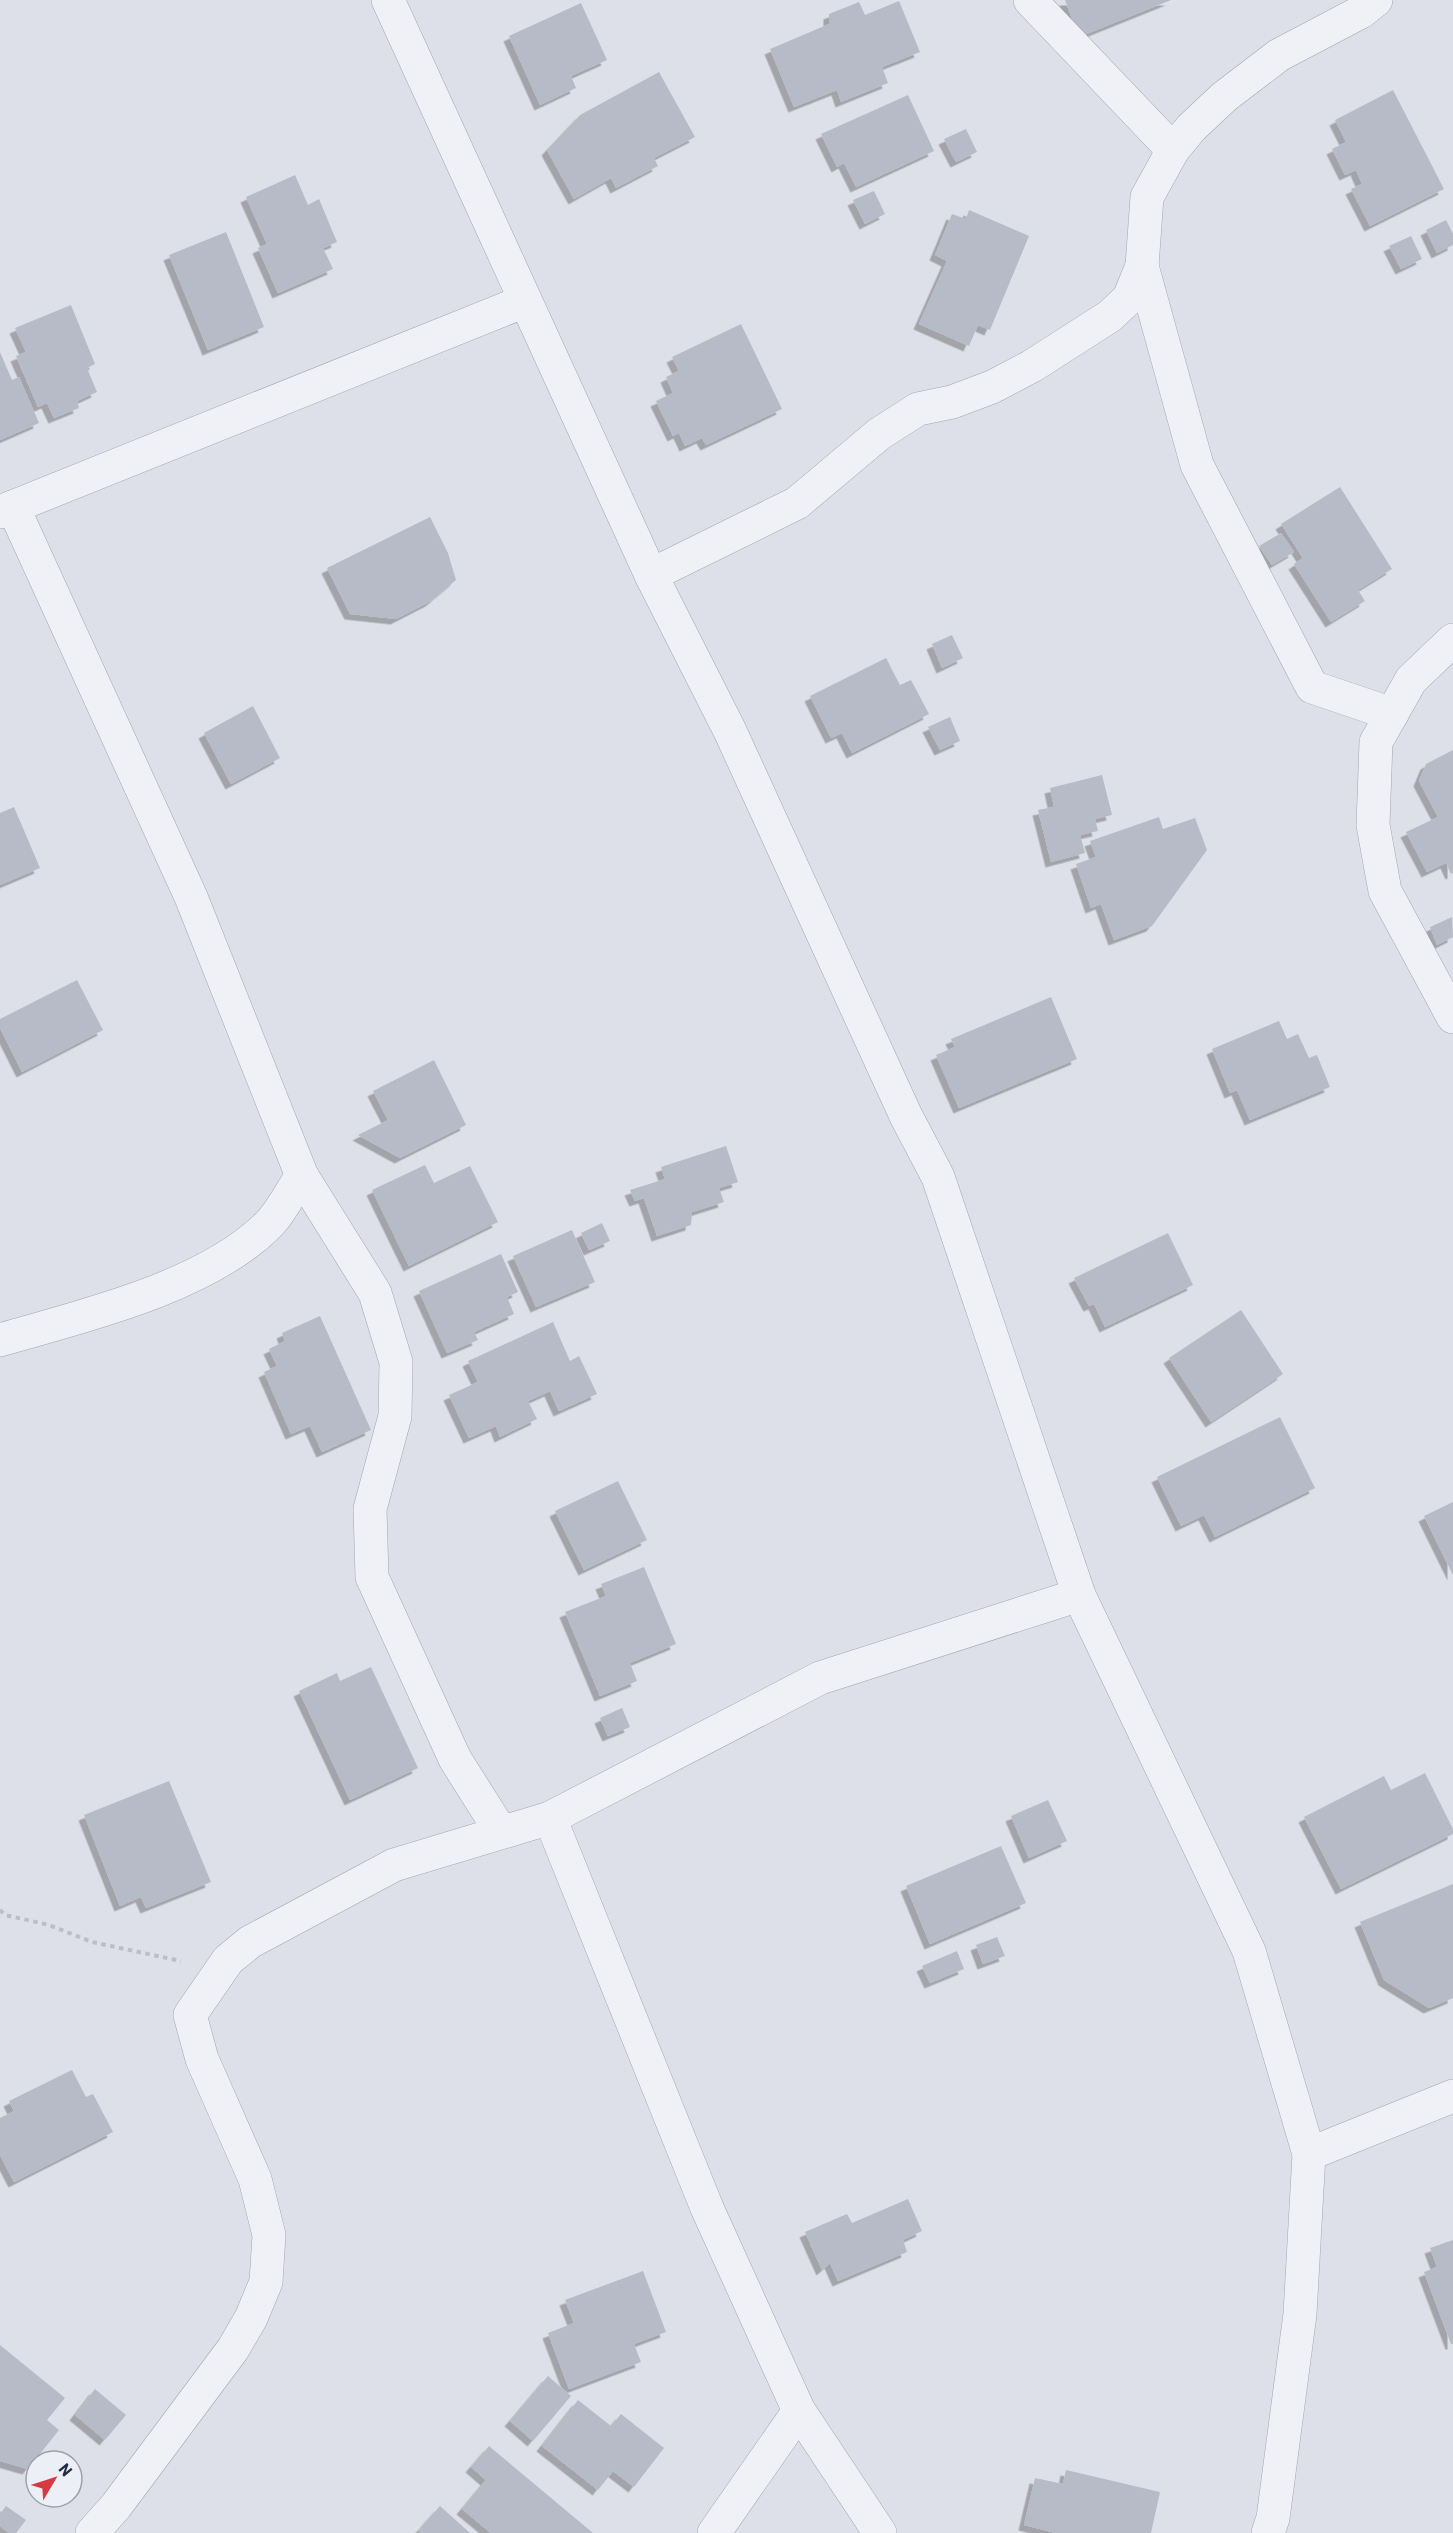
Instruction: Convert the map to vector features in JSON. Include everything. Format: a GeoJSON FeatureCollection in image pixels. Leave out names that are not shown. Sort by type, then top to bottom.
{"type":"FeatureCollection","features":[{"type":"Feature","properties":{"kind":"street"},"geometry":{"type":"LineString","coordinates":[[388,0],[651,575],[730,731],[906,1116],[938,1177],[1079,1595],[1249,1951],[1309,2154],[1300,2314],[1273,2518],[1268,2533]]}},
{"type":"Feature","properties":{"kind":"street"},"geometry":{"type":"LineString","coordinates":[[1030,0],[1173,150]]}},
{"type":"Feature","properties":{"kind":"street"},"geometry":{"type":"LineString","coordinates":[[1376,0],[1361,12],[1279,55],[1224,97],[1173,150],[1146,197],[1142,266],[1197,465],[1312,687],[1392,714]]}},
{"type":"Feature","properties":{"kind":"street"},"geometry":{"type":"LineString","coordinates":[[651,575],[797,503],[879,434],[918,409],[952,402],[992,387],[1032,366],[1110,316],[1129,298],[1142,266]]}},
{"type":"Feature","properties":{"kind":"street"},"geometry":{"type":"LineString","coordinates":[[501,1832],[455,1759],[372,1577],[370,1509],[395,1416],[396,1362],[375,1293],[302,1176],[191,897],[7,510],[525,301]]}},
{"type":"Feature","properties":{"kind":"street"},"geometry":{"type":"LineString","coordinates":[[1453,640],[1411,680],[1376,742],[1373,825],[1385,891],[1453,1017]]}},
{"type":"Feature","properties":{"kind":"street"},"geometry":{"type":"LineString","coordinates":[[0,1340],[129,1300],[217,1265],[266,1228],[302,1176]]}},
{"type":"Feature","properties":{"kind":"street"},"geometry":{"type":"LineString","coordinates":[[92,2533],[116,2506],[233,2349],[251,2318],[266,2282],[269,2235],[255,2179],[202,2059],[190,2015],[228,1960],[250,1942],[394,1865],[550,1818],[820,1678],[1079,1595]]}},
{"type":"Feature","properties":{"kind":"street"},"geometry":{"type":"LineString","coordinates":[[550,1818],[707,2208],[799,2411],[880,2533]]}},
{"type":"Feature","properties":{"kind":"street"},"geometry":{"type":"LineString","coordinates":[[1309,2154],[1453,2096]]}},
{"type":"Feature","properties":{"kind":"street"},"geometry":{"type":"LineString","coordinates":[[714,2533],[799,2411]]}},
{"type":"Feature","properties":{"kind":"path"},"geometry":{"type":"LineString","coordinates":[[0,1910],[4,1915],[49,1925],[92,1942],[168,1957],[218,1974]]}},
{"type":"Feature","properties":{"kind":"building"},"geometry":{"type":"Polygon","coordinates":[[[1065,0],[1171,0],[1079,37],[1065,0]]]}},
{"type":"Feature","properties":{"kind":"building"},"geometry":{"type":"Polygon","coordinates":[[[899,1],[920,52],[882,67],[888,83],[841,102],[837,90],[794,107],[770,49],[829,24],[829,14],[859,2],[865,15],[899,1]]]}},
{"type":"Feature","properties":{"kind":"building"},"geometry":{"type":"Polygon","coordinates":[[[581,3],[607,60],[571,76],[576,88],[540,105],[509,36],[581,3]]]}},
{"type":"Feature","properties":{"kind":"building"},"geometry":{"type":"Polygon","coordinates":[[[659,72],[695,137],[654,158],[658,166],[616,188],[611,178],[574,199],[547,150],[580,115],[659,72]]]}},
{"type":"Feature","properties":{"kind":"building"},"geometry":{"type":"Polygon","coordinates":[[[1393,90],[1444,189],[1370,226],[1351,189],[1362,184],[1356,170],[1345,175],[1332,149],[1346,142],[1335,120],[1393,90]]]}},
{"type":"Feature","properties":{"kind":"building"},"geometry":{"type":"Polygon","coordinates":[[[908,95],[934,151],[856,187],[844,163],[837,167],[821,134],[908,95]]]}},
{"type":"Feature","properties":{"kind":"building"},"geometry":{"type":"Polygon","coordinates":[[[966,129],[977,152],[956,162],[944,139],[966,129]]]}},
{"type":"Feature","properties":{"kind":"building"},"geometry":{"type":"Polygon","coordinates":[[[295,175],[308,205],[319,199],[337,242],[323,248],[333,269],[278,293],[258,248],[267,244],[246,197],[295,175]]]}},
{"type":"Feature","properties":{"kind":"building"},"geometry":{"type":"Polygon","coordinates":[[[874,191],[885,214],[865,224],[853,200],[874,191]]]}},
{"type":"Feature","properties":{"kind":"building"},"geometry":{"type":"Polygon","coordinates":[[[969,210],[1029,236],[990,330],[978,325],[969,346],[919,324],[947,261],[935,255],[952,214],[966,219],[969,210]]]}},
{"type":"Feature","properties":{"kind":"building"},"geometry":{"type":"Polygon","coordinates":[[[1446,220],[1453,234],[1453,245],[1437,253],[1426,230],[1446,220]]]}},
{"type":"Feature","properties":{"kind":"building"},"geometry":{"type":"Polygon","coordinates":[[[226,232],[264,327],[208,350],[169,255],[226,232]]]}},
{"type":"Feature","properties":{"kind":"building"},"geometry":{"type":"Polygon","coordinates":[[[1411,236],[1422,259],[1401,269],[1389,246],[1411,236]]]}},
{"type":"Feature","properties":{"kind":"building"},"geometry":{"type":"Polygon","coordinates":[[[71,305],[95,364],[87,368],[97,392],[77,401],[79,408],[54,418],[47,403],[38,407],[16,356],[26,352],[15,328],[71,305]]]}},
{"type":"Feature","properties":{"kind":"building"},"geometry":{"type":"Polygon","coordinates":[[[741,324],[782,409],[706,445],[702,438],[685,446],[679,433],[673,436],[656,401],[673,393],[666,377],[679,371],[672,357],[741,324]]]}},
{"type":"Feature","properties":{"kind":"building"},"geometry":{"type":"Polygon","coordinates":[[[0,352],[12,380],[19,377],[39,423],[0,440],[0,352]]]}},
{"type":"Feature","properties":{"kind":"building"},"geometry":{"type":"Polygon","coordinates":[[[1340,487],[1392,569],[1358,590],[1365,601],[1331,622],[1294,564],[1303,558],[1281,524],[1340,487]]]}},
{"type":"Feature","properties":{"kind":"building"},"geometry":{"type":"Polygon","coordinates":[[[430,517],[448,553],[456,580],[431,601],[396,619],[350,614],[327,568],[430,517]]]}},
{"type":"Feature","properties":{"kind":"building"},"geometry":{"type":"Polygon","coordinates":[[[1281,533],[1294,552],[1272,565],[1259,546],[1281,533]]]}},
{"type":"Feature","properties":{"kind":"building"},"geometry":{"type":"Polygon","coordinates":[[[952,635],[963,658],[942,668],[932,644],[952,635]]]}},
{"type":"Feature","properties":{"kind":"building"},"geometry":{"type":"Polygon","coordinates":[[[886,658],[900,685],[911,680],[929,714],[852,753],[842,733],[831,738],[810,696],[886,658]]]}},
{"type":"Feature","properties":{"kind":"building"},"geometry":{"type":"Polygon","coordinates":[[[253,706],[280,758],[231,784],[204,733],[253,706]]]}},
{"type":"Feature","properties":{"kind":"building"},"geometry":{"type":"Polygon","coordinates":[[[950,717],[960,741],[940,750],[928,727],[950,717]]]}},
{"type":"Feature","properties":{"kind":"building"},"geometry":{"type":"Polygon","coordinates":[[[1453,750],[1453,873],[1451,874],[1446,863],[1427,872],[1406,832],[1438,817],[1419,781],[1426,764],[1453,750]]]}},
{"type":"Feature","properties":{"kind":"building"},"geometry":{"type":"Polygon","coordinates":[[[1102,775],[1112,815],[1095,819],[1098,831],[1080,835],[1085,853],[1051,862],[1038,810],[1054,807],[1050,788],[1102,775]]]}},
{"type":"Feature","properties":{"kind":"building"},"geometry":{"type":"Polygon","coordinates":[[[14,807],[40,868],[0,885],[0,813],[14,807]]]}},
{"type":"Feature","properties":{"kind":"building"},"geometry":{"type":"Polygon","coordinates":[[[1159,817],[1163,829],[1195,818],[1207,850],[1152,926],[1114,940],[1101,904],[1091,908],[1076,864],[1096,857],[1090,841],[1159,817]]]}},
{"type":"Feature","properties":{"kind":"building"},"geometry":{"type":"Polygon","coordinates":[[[1452,917],[1453,937],[1437,945],[1430,927],[1452,917]]]}},
{"type":"Feature","properties":{"kind":"building"},"geometry":{"type":"Polygon","coordinates":[[[77,980],[103,1030],[22,1072],[0,1028],[0,1019],[77,980]]]}},
{"type":"Feature","properties":{"kind":"building"},"geometry":{"type":"Polygon","coordinates":[[[1051,997],[1077,1059],[959,1108],[936,1055],[955,1047],[951,1039],[1051,997]]]}},
{"type":"Feature","properties":{"kind":"building"},"geometry":{"type":"Polygon","coordinates":[[[1279,1021],[1287,1039],[1298,1034],[1309,1058],[1317,1055],[1330,1087],[1250,1120],[1237,1090],[1230,1093],[1212,1049],[1279,1021]]]}},
{"type":"Feature","properties":{"kind":"building"},"geometry":{"type":"Polygon","coordinates":[[[434,1060],[466,1125],[400,1158],[358,1135],[388,1120],[373,1091],[434,1060]]]}},
{"type":"Feature","properties":{"kind":"building"},"geometry":{"type":"Polygon","coordinates":[[[726,1146],[738,1182],[719,1188],[724,1202],[692,1212],[691,1225],[657,1236],[644,1198],[635,1201],[630,1190],[665,1179],[661,1167],[726,1146]]]}},
{"type":"Feature","properties":{"kind":"building"},"geometry":{"type":"Polygon","coordinates":[[[425,1165],[434,1183],[470,1166],[498,1222],[409,1266],[372,1190],[425,1165]]]}},
{"type":"Feature","properties":{"kind":"building"},"geometry":{"type":"Polygon","coordinates":[[[602,1223],[610,1241],[589,1250],[581,1233],[602,1223]]]}},
{"type":"Feature","properties":{"kind":"building"},"geometry":{"type":"Polygon","coordinates":[[[572,1230],[595,1282],[536,1307],[513,1256],[572,1230]]]}},
{"type":"Feature","properties":{"kind":"building"},"geometry":{"type":"Polygon","coordinates":[[[1168,1233],[1193,1285],[1105,1327],[1094,1304],[1089,1306],[1074,1278],[1168,1233]]]}},
{"type":"Feature","properties":{"kind":"building"},"geometry":{"type":"Polygon","coordinates":[[[501,1254],[518,1292],[507,1297],[514,1314],[474,1332],[478,1340],[447,1353],[419,1291],[501,1254]]]}},
{"type":"Feature","properties":{"kind":"building"},"geometry":{"type":"Polygon","coordinates":[[[1241,1310],[1283,1374],[1211,1422],[1169,1358],[1241,1310]]]}},
{"type":"Feature","properties":{"kind":"building"},"geometry":{"type":"Polygon","coordinates":[[[320,1316],[371,1430],[322,1452],[310,1426],[291,1434],[264,1372],[277,1366],[269,1349],[285,1341],[282,1333],[320,1316]]]}},
{"type":"Feature","properties":{"kind":"building"},"geometry":{"type":"Polygon","coordinates":[[[553,1322],[570,1361],[579,1356],[597,1394],[559,1411],[550,1391],[528,1401],[537,1419],[500,1437],[496,1426],[469,1438],[449,1395],[478,1382],[468,1361],[553,1322]]]}},
{"type":"Feature","properties":{"kind":"building"},"geometry":{"type":"Polygon","coordinates":[[[1280,1417],[1315,1488],[1215,1537],[1204,1515],[1181,1526],[1157,1477],[1280,1417]]]}},
{"type":"Feature","properties":{"kind":"building"},"geometry":{"type":"Polygon","coordinates":[[[618,1481],[647,1540],[584,1570],[555,1511],[618,1481]]]}},
{"type":"Feature","properties":{"kind":"building"},"geometry":{"type":"Polygon","coordinates":[[[1453,1502],[1453,1575],[1424,1516],[1453,1502]]]}},
{"type":"Feature","properties":{"kind":"building"},"geometry":{"type":"Polygon","coordinates":[[[644,1567],[676,1644],[630,1663],[637,1681],[600,1696],[565,1612],[606,1596],[601,1584],[644,1567]]]}},
{"type":"Feature","properties":{"kind":"building"},"geometry":{"type":"Polygon","coordinates":[[[371,1667],[418,1768],[350,1800],[299,1691],[337,1673],[340,1681],[371,1667]]]}},
{"type":"Feature","properties":{"kind":"building"},"geometry":{"type":"Polygon","coordinates":[[[622,1708],[630,1727],[608,1736],[600,1718],[622,1708]]]}},
{"type":"Feature","properties":{"kind":"building"},"geometry":{"type":"Polygon","coordinates":[[[1425,1773],[1453,1829],[1453,1834],[1341,1889],[1304,1817],[1384,1776],[1391,1790],[1425,1773]]]}},
{"type":"Feature","properties":{"kind":"building"},"geometry":{"type":"Polygon","coordinates":[[[169,1781],[211,1882],[146,1908],[141,1897],[120,1906],[84,1815],[169,1781]]]}},
{"type":"Feature","properties":{"kind":"building"},"geometry":{"type":"Polygon","coordinates":[[[1048,1800],[1067,1841],[1029,1858],[1011,1816],[1048,1800]]]}},
{"type":"Feature","properties":{"kind":"building"},"geometry":{"type":"Polygon","coordinates":[[[1001,1846],[1026,1903],[930,1944],[906,1886],[1001,1846]]]}},
{"type":"Feature","properties":{"kind":"building"},"geometry":{"type":"Polygon","coordinates":[[[1453,1884],[1453,1998],[1429,2008],[1384,1980],[1360,1922],[1453,1884]]]}},
{"type":"Feature","properties":{"kind":"building"},"geometry":{"type":"Polygon","coordinates":[[[997,1937],[1005,1956],[983,1964],[976,1945],[997,1937]]]}},
{"type":"Feature","properties":{"kind":"building"},"geometry":{"type":"Polygon","coordinates":[[[957,1951],[964,1969],[930,1983],[922,1966],[957,1951]]]}},
{"type":"Feature","properties":{"kind":"building"},"geometry":{"type":"Polygon","coordinates":[[[72,2070],[86,2097],[93,2094],[113,2132],[14,2182],[0,2155],[0,2118],[14,2111],[9,2101],[72,2070]]]}},
{"type":"Feature","properties":{"kind":"building"},"geometry":{"type":"Polygon","coordinates":[[[908,2199],[922,2231],[903,2240],[907,2252],[838,2281],[830,2263],[822,2270],[805,2232],[847,2214],[852,2223],[908,2199]]]}},
{"type":"Feature","properties":{"kind":"building"},"geometry":{"type":"Polygon","coordinates":[[[1453,2240],[1453,2344],[1451,2344],[1424,2272],[1437,2267],[1430,2248],[1453,2240]]]}},
{"type":"Feature","properties":{"kind":"building"},"geometry":{"type":"Polygon","coordinates":[[[643,2271],[666,2332],[634,2344],[641,2362],[569,2389],[548,2333],[574,2323],[565,2300],[643,2271]]]}},
{"type":"Feature","properties":{"kind":"building"},"geometry":{"type":"Polygon","coordinates":[[[0,2345],[65,2398],[47,2420],[59,2430],[44,2449],[24,2449],[24,2468],[0,2461],[0,2345]]]}},
{"type":"Feature","properties":{"kind":"building"},"geometry":{"type":"Polygon","coordinates":[[[548,2376],[571,2396],[533,2441],[510,2421],[548,2376]]]}},
{"type":"Feature","properties":{"kind":"building"},"geometry":{"type":"Polygon","coordinates":[[[95,2389],[126,2415],[105,2440],[75,2415],[95,2389]]]}},
{"type":"Feature","properties":{"kind":"building"},"geometry":{"type":"Polygon","coordinates":[[[578,2400],[611,2426],[621,2414],[664,2448],[634,2487],[613,2471],[598,2490],[542,2446],[578,2400]]]}},
{"type":"Feature","properties":{"kind":"building"},"geometry":{"type":"Polygon","coordinates":[[[489,2446],[593,2533],[491,2533],[462,2509],[486,2480],[471,2467],[489,2446]]]}},
{"type":"Feature","properties":{"kind":"building"},"geometry":{"type":"Polygon","coordinates":[[[1066,2470],[1160,2492],[1151,2533],[1056,2533],[1024,2525],[1035,2478],[1063,2484],[1066,2470]]]}},
{"type":"Feature","properties":{"kind":"building"},"geometry":{"type":"Polygon","coordinates":[[[6,2506],[26,2520],[16,2533],[9,2533],[0,2526],[0,2514],[6,2506]]]}},
{"type":"Feature","properties":{"kind":"building"},"geometry":{"type":"Polygon","coordinates":[[[440,2506],[470,2533],[420,2533],[418,2531],[440,2506]]]}}]}
